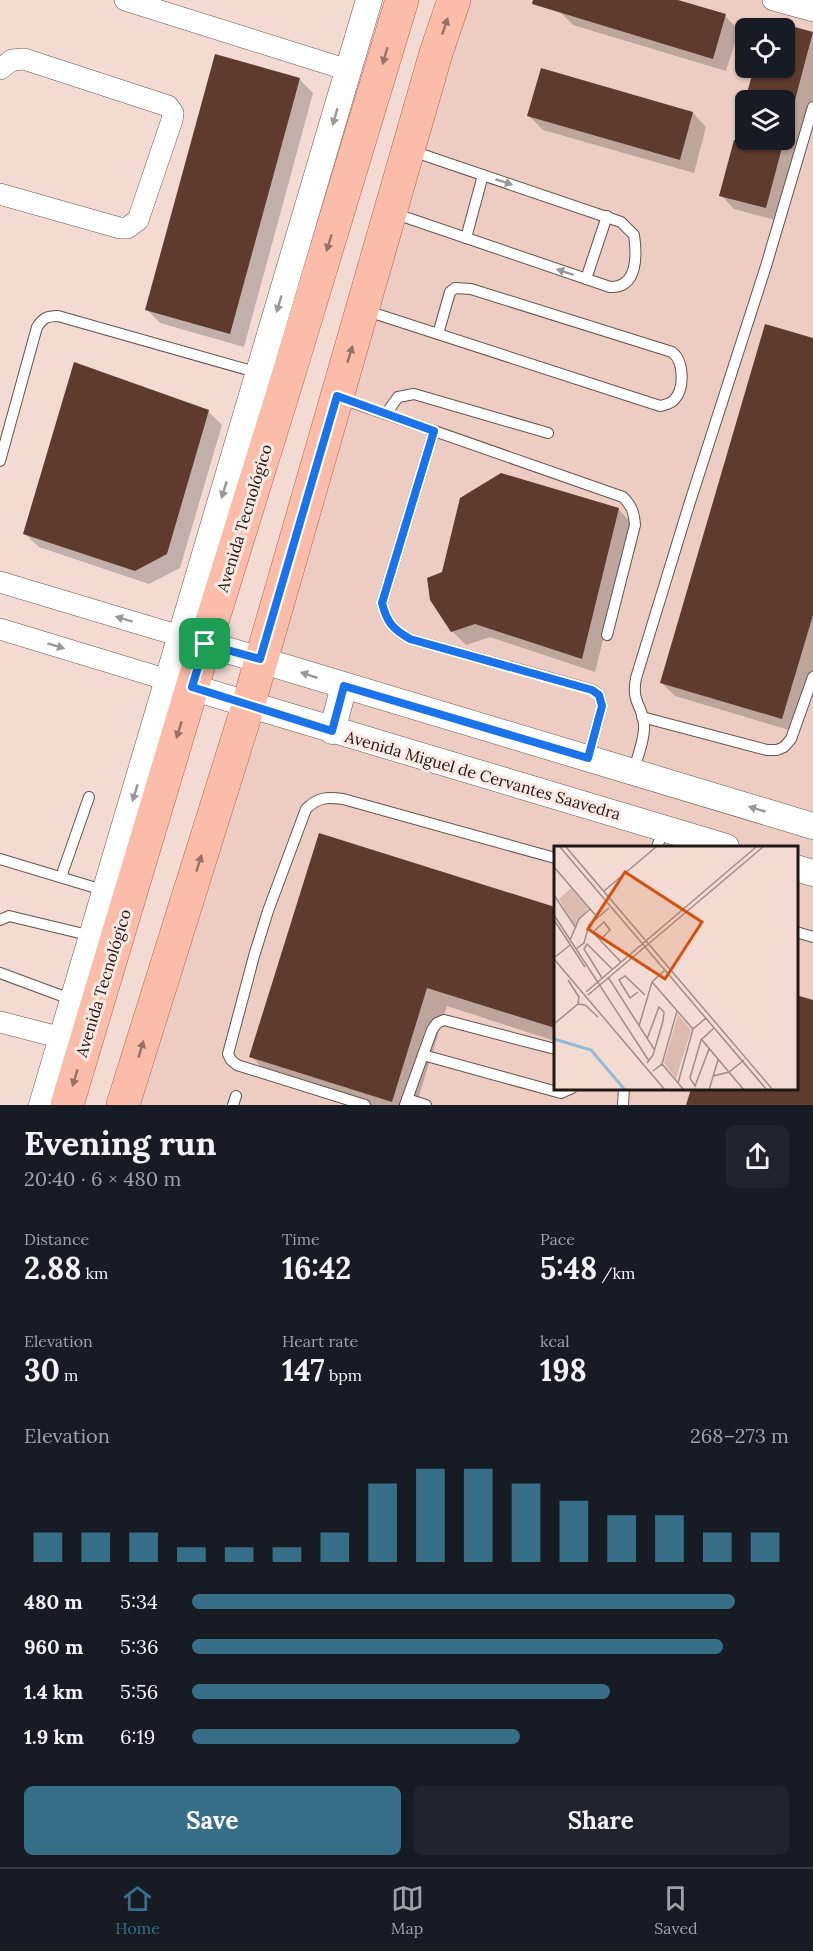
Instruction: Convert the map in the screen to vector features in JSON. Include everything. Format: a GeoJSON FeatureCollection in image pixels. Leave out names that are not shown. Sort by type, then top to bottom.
{"type":"FeatureCollection","features":[{"type":"Feature","properties":{"kind":"main road","name":"Avenida Tecnológico"},"geometry":{"type":"LineString","coordinates":[[67,1105],[192,640],[283,395],[402,0]]}},
{"type":"Feature","properties":{"kind":"main road"},"geometry":{"type":"LineString","coordinates":[[123,1105],[248,706],[436,53],[454,0]]}},
{"type":"Feature","properties":{"kind":"street"},"geometry":{"type":"LineString","coordinates":[[125,0],[178,8],[348,70]]}},
{"type":"Feature","properties":{"kind":"street"},"geometry":{"type":"LineString","coordinates":[[192,640],[259,374],[369,0]]}},
{"type":"Feature","properties":{"kind":"street"},"geometry":{"type":"LineString","coordinates":[[773,0],[813,11]]}},
{"type":"Feature","properties":{"kind":"street"},"geometry":{"type":"LineString","coordinates":[[0,69],[12,60],[24,60],[168,106],[173,113],[138,220],[127,228],[0,195]]}},
{"type":"Feature","properties":{"kind":"street"},"geometry":{"type":"LineString","coordinates":[[0,582],[813,826]]}},
{"type":"Feature","properties":{"kind":"street","name":"Avenida Miguel de Cervantes Saavedra"},"geometry":{"type":"LineString","coordinates":[[0,629],[332,731],[661,838],[719,846]]}},
{"type":"Feature","properties":{"kind":"street"},"geometry":{"type":"LineString","coordinates":[[42,1105],[106,891],[180,684]]}},
{"type":"Feature","properties":{"kind":"street"},"geometry":{"type":"LineString","coordinates":[[332,731],[344,686]]}},
{"type":"Feature","properties":{"kind":"street"},"geometry":{"type":"LineString","coordinates":[[798,869],[813,873]]}},
{"type":"Feature","properties":{"kind":"street"},"geometry":{"type":"LineString","coordinates":[[0,1022],[62,1038]]}},
{"type":"Feature","properties":{"kind":"lane"},"geometry":{"type":"LineString","coordinates":[[633,772],[644,729],[635,701],[636,678],[689,504],[766,266],[813,107]]}},
{"type":"Feature","properties":{"kind":"lane"},"geometry":{"type":"LineString","coordinates":[[391,212],[586,279],[617,287],[628,282],[632,275],[635,260],[634,235],[621,222],[409,150]]}},
{"type":"Feature","properties":{"kind":"lane"},"geometry":{"type":"LineString","coordinates":[[465,238],[483,174]]}},
{"type":"Feature","properties":{"kind":"lane"},"geometry":{"type":"LineString","coordinates":[[586,279],[607,216]]}},
{"type":"Feature","properties":{"kind":"lane"},"geometry":{"type":"LineString","coordinates":[[363,309],[438,334],[660,406],[674,400],[678,393],[682,368],[680,360],[672,352],[471,289],[455,288],[450,292],[438,334]]}},
{"type":"Feature","properties":{"kind":"lane"},"geometry":{"type":"LineString","coordinates":[[0,461],[37,327],[42,319],[49,316],[58,316],[259,374]]}},
{"type":"Feature","properties":{"kind":"lane"},"geometry":{"type":"LineString","coordinates":[[386,414],[398,396],[414,394],[548,433]]}},
{"type":"Feature","properties":{"kind":"lane"},"geometry":{"type":"LineString","coordinates":[[337,396],[623,497],[630,504],[634,515],[634,525],[607,636]]}},
{"type":"Feature","properties":{"kind":"lane"},"geometry":{"type":"LineString","coordinates":[[434,431],[382,603],[386,617],[396,631],[410,639],[592,690],[599,695],[602,706],[588,758]]}},
{"type":"Feature","properties":{"kind":"lane"},"geometry":{"type":"LineString","coordinates":[[642,717],[720,739],[767,750],[777,750],[784,747],[791,739],[813,677]]}},
{"type":"Feature","properties":{"kind":"lane"},"geometry":{"type":"LineString","coordinates":[[61,878],[89,797]]}},
{"type":"Feature","properties":{"kind":"lane"},"geometry":{"type":"LineString","coordinates":[[365,1105],[237,1065],[228,1054],[268,911],[306,809],[315,800],[326,797],[343,799],[554,858]]}},
{"type":"Feature","properties":{"kind":"lane"},"geometry":{"type":"LineString","coordinates":[[0,859],[106,891]]}},
{"type":"Feature","properties":{"kind":"lane"},"geometry":{"type":"LineString","coordinates":[[0,920],[9,916],[92,936]]}},
{"type":"Feature","properties":{"kind":"lane"},"geometry":{"type":"LineString","coordinates":[[798,933],[813,937]]}},
{"type":"Feature","properties":{"kind":"lane"},"geometry":{"type":"LineString","coordinates":[[0,973],[73,1000]]}},
{"type":"Feature","properties":{"kind":"lane"},"geometry":{"type":"LineString","coordinates":[[426,1105],[406,1102],[432,1030],[437,1023],[450,1020],[554,1049]]}},
{"type":"Feature","properties":{"kind":"lane"},"geometry":{"type":"LineString","coordinates":[[423,1055],[561,1093],[569,1090]]}},
{"type":"Feature","properties":{"kind":"lane"},"geometry":{"type":"LineString","coordinates":[[623,1105],[624,1090]]}},
{"type":"Feature","properties":{"kind":"shaded area"},"geometry":{"type":"Polygon","coordinates":[[[461,0],[813,0],[813,1105],[132,1105],[461,0]]]}},
{"type":"Feature","properties":{"kind":"building"},"geometry":{"type":"Polygon","coordinates":[[[533,0],[678,0],[726,14],[713,59],[532,4],[533,0]]]}},
{"type":"Feature","properties":{"kind":"building"},"geometry":{"type":"Polygon","coordinates":[[[795,27],[813,32],[795,100],[795,90],[748,90],[751,78],[795,78],[795,27]]]}},
{"type":"Feature","properties":{"kind":"building"},"geometry":{"type":"Polygon","coordinates":[[[215,54],[300,78],[230,334],[145,310],[215,54]]]}},
{"type":"Feature","properties":{"kind":"building"},"geometry":{"type":"Polygon","coordinates":[[[541,68],[693,112],[680,160],[527,116],[541,68]]]}},
{"type":"Feature","properties":{"kind":"building"},"geometry":{"type":"Polygon","coordinates":[[[734,140],[735,150],[781,150],[766,208],[719,196],[734,140]]]}},
{"type":"Feature","properties":{"kind":"building"},"geometry":{"type":"Polygon","coordinates":[[[765,324],[813,338],[813,615],[782,719],[660,683],[765,324]]]}},
{"type":"Feature","properties":{"kind":"building"},"geometry":{"type":"Polygon","coordinates":[[[74,362],[209,410],[167,554],[135,571],[23,534],[74,362]]]}},
{"type":"Feature","properties":{"kind":"building"},"geometry":{"type":"Polygon","coordinates":[[[501,473],[619,508],[582,659],[475,624],[451,632],[430,600],[427,578],[442,572],[460,498],[501,473]]]}},
{"type":"Feature","properties":{"kind":"building"},"geometry":{"type":"Polygon","coordinates":[[[319,833],[554,907],[554,1028],[427,988],[392,1102],[249,1057],[319,833]]]}},
{"type":"Feature","properties":{"kind":"building"},"geometry":{"type":"Polygon","coordinates":[[[798,996],[813,1000],[813,1105],[686,1105],[691,1090],[798,1090],[798,996]]]}},
{"type":"Feature","properties":{"kind":"route"},"geometry":{"type":"LineString","coordinates":[[337,396],[434,431],[382,603],[386,617],[396,631],[410,639],[592,690],[599,695],[602,706],[588,758],[344,686],[332,731],[192,687],[205,644],[260,659],[337,396]]}}]}
